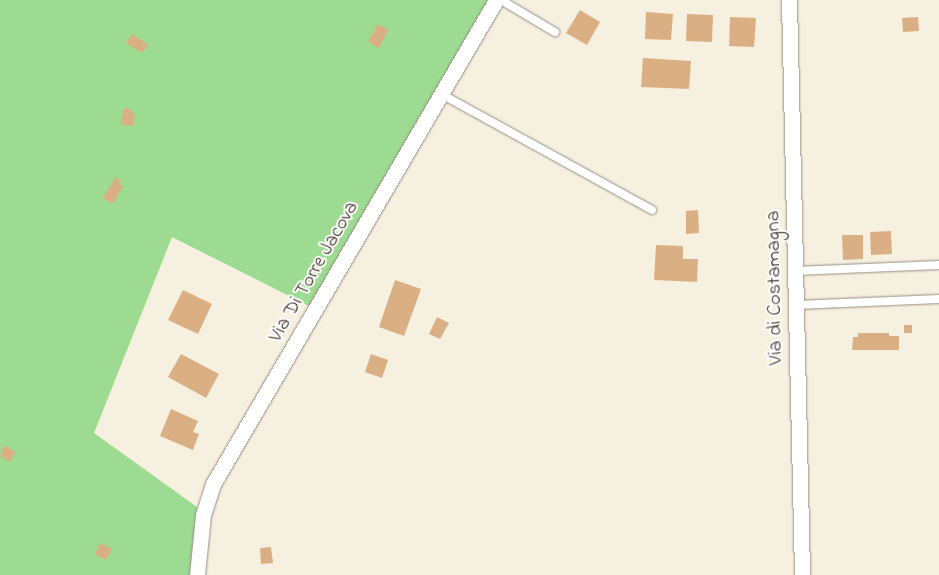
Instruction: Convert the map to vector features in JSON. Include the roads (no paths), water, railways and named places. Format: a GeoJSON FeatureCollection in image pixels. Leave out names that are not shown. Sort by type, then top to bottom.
{"type":"FeatureCollection","features":[{"type":"Feature","properties":{"kind":"street","name":"Via Di Torre Jacova"},"geometry":{"type":"LineString","coordinates":[[197,575],[203,515],[213,484],[496,0]]}},
{"type":"Feature","properties":{"kind":"street","name":"Via di Costamagna"},"geometry":{"type":"LineString","coordinates":[[789,0],[802,575]]}},
{"type":"Feature","properties":{"kind":"lane"},"geometry":{"type":"LineString","coordinates":[[501,0],[555,32]]}},
{"type":"Feature","properties":{"kind":"lane"},"geometry":{"type":"LineString","coordinates":[[442,94],[652,210]]}},
{"type":"Feature","properties":{"kind":"lane"},"geometry":{"type":"LineString","coordinates":[[795,271],[939,265]]}},
{"type":"Feature","properties":{"kind":"lane"},"geometry":{"type":"LineString","coordinates":[[796,305],[939,299]]}}]}
